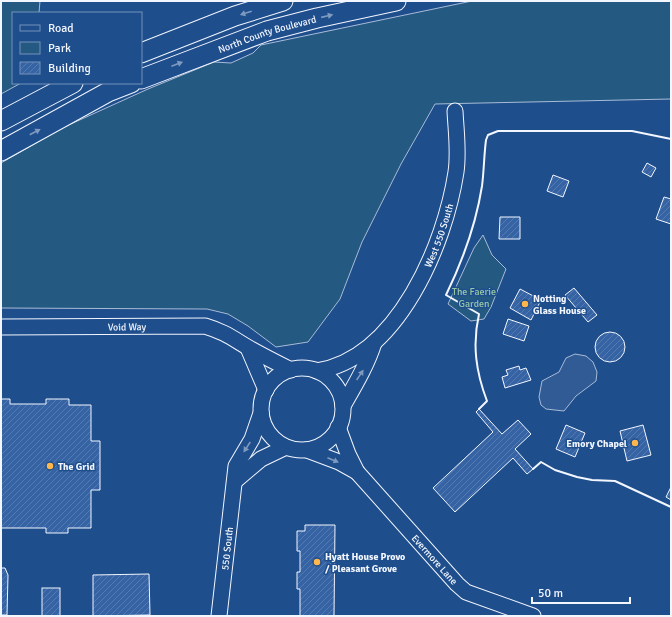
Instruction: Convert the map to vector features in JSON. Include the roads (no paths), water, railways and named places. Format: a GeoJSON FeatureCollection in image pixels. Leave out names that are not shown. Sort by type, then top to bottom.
{"type":"FeatureCollection","features":[{"type":"Feature","properties":{"kind":"main road"},"geometry":{"type":"LineString","coordinates":[[142,52],[235,16],[283,1]]}},
{"type":"Feature","properties":{"kind":"main road","name":"North County Boulevard"},"geometry":{"type":"LineString","coordinates":[[142,79],[267,31],[317,18],[396,1]]}},
{"type":"Feature","properties":{"kind":"main road"},"geometry":{"type":"LineString","coordinates":[[1,121],[72,84]]}},
{"type":"Feature","properties":{"kind":"main road"},"geometry":{"type":"LineString","coordinates":[[1,151],[108,92],[128,84]]}},
{"type":"Feature","properties":{"kind":"street","name":"West 550 South"},"geometry":{"type":"LineString","coordinates":[[374,343],[410,300],[433,250],[447,214],[456,171],[455,111]]}},
{"type":"Feature","properties":{"kind":"street","name":"Void Way"},"geometry":{"type":"LineString","coordinates":[[1,327],[204,326],[220,331],[238,340],[248,348],[291,370]]}},
{"type":"Feature","properties":{"kind":"street"},"geometry":{"type":"LineString","coordinates":[[317,371],[340,366],[374,343]]}},
{"type":"Feature","properties":{"kind":"street"},"geometry":{"type":"LineString","coordinates":[[308,450],[326,443],[336,432],[341,420],[343,406],[354,384],[367,365],[374,343]]}},
{"type":"Feature","properties":{"kind":"street"},"geometry":{"type":"LineString","coordinates":[[248,348],[266,390]]}},
{"type":"Feature","properties":{"kind":"street"},"geometry":{"type":"LineString","coordinates":[[343,406],[339,392],[331,381],[317,371],[309,369],[291,370],[272,380],[262,401],[261,413],[264,425],[270,435],[279,443],[290,449],[308,450],[338,462],[357,472]]}},
{"type":"Feature","properties":{"kind":"street","name":"550 South"},"geometry":{"type":"LineString","coordinates":[[219,616],[236,466],[252,439],[261,413]]}},
{"type":"Feature","properties":{"kind":"street"},"geometry":{"type":"LineString","coordinates":[[338,427],[348,454],[357,472]]}},
{"type":"Feature","properties":{"kind":"street"},"geometry":{"type":"LineString","coordinates":[[235,480],[261,459],[286,447]]}},
{"type":"Feature","properties":{"kind":"street","name":"Evermore Lane"},"geometry":{"type":"LineString","coordinates":[[357,472],[436,562],[466,592],[533,616]]}},
{"type":"Feature","properties":{"kind":"place","name":"Notting Glass House"},"geometry":{"type":"Point","coordinates":[525,304]}},
{"type":"Feature","properties":{"kind":"place","name":"Emory Chapel"},"geometry":{"type":"Point","coordinates":[635,443]}},
{"type":"Feature","properties":{"kind":"place","name":"The Grid"},"geometry":{"type":"Point","coordinates":[50,466]}},
{"type":"Feature","properties":{"kind":"place","name":"Hyatt House Provo / Pleasant Grove"},"geometry":{"type":"Point","coordinates":[317,562]}},
{"type":"Feature","properties":{"kind":"park label","name":"The Faerie Garden"},"geometry":{"type":"Point","coordinates":[474,296]}}]}
